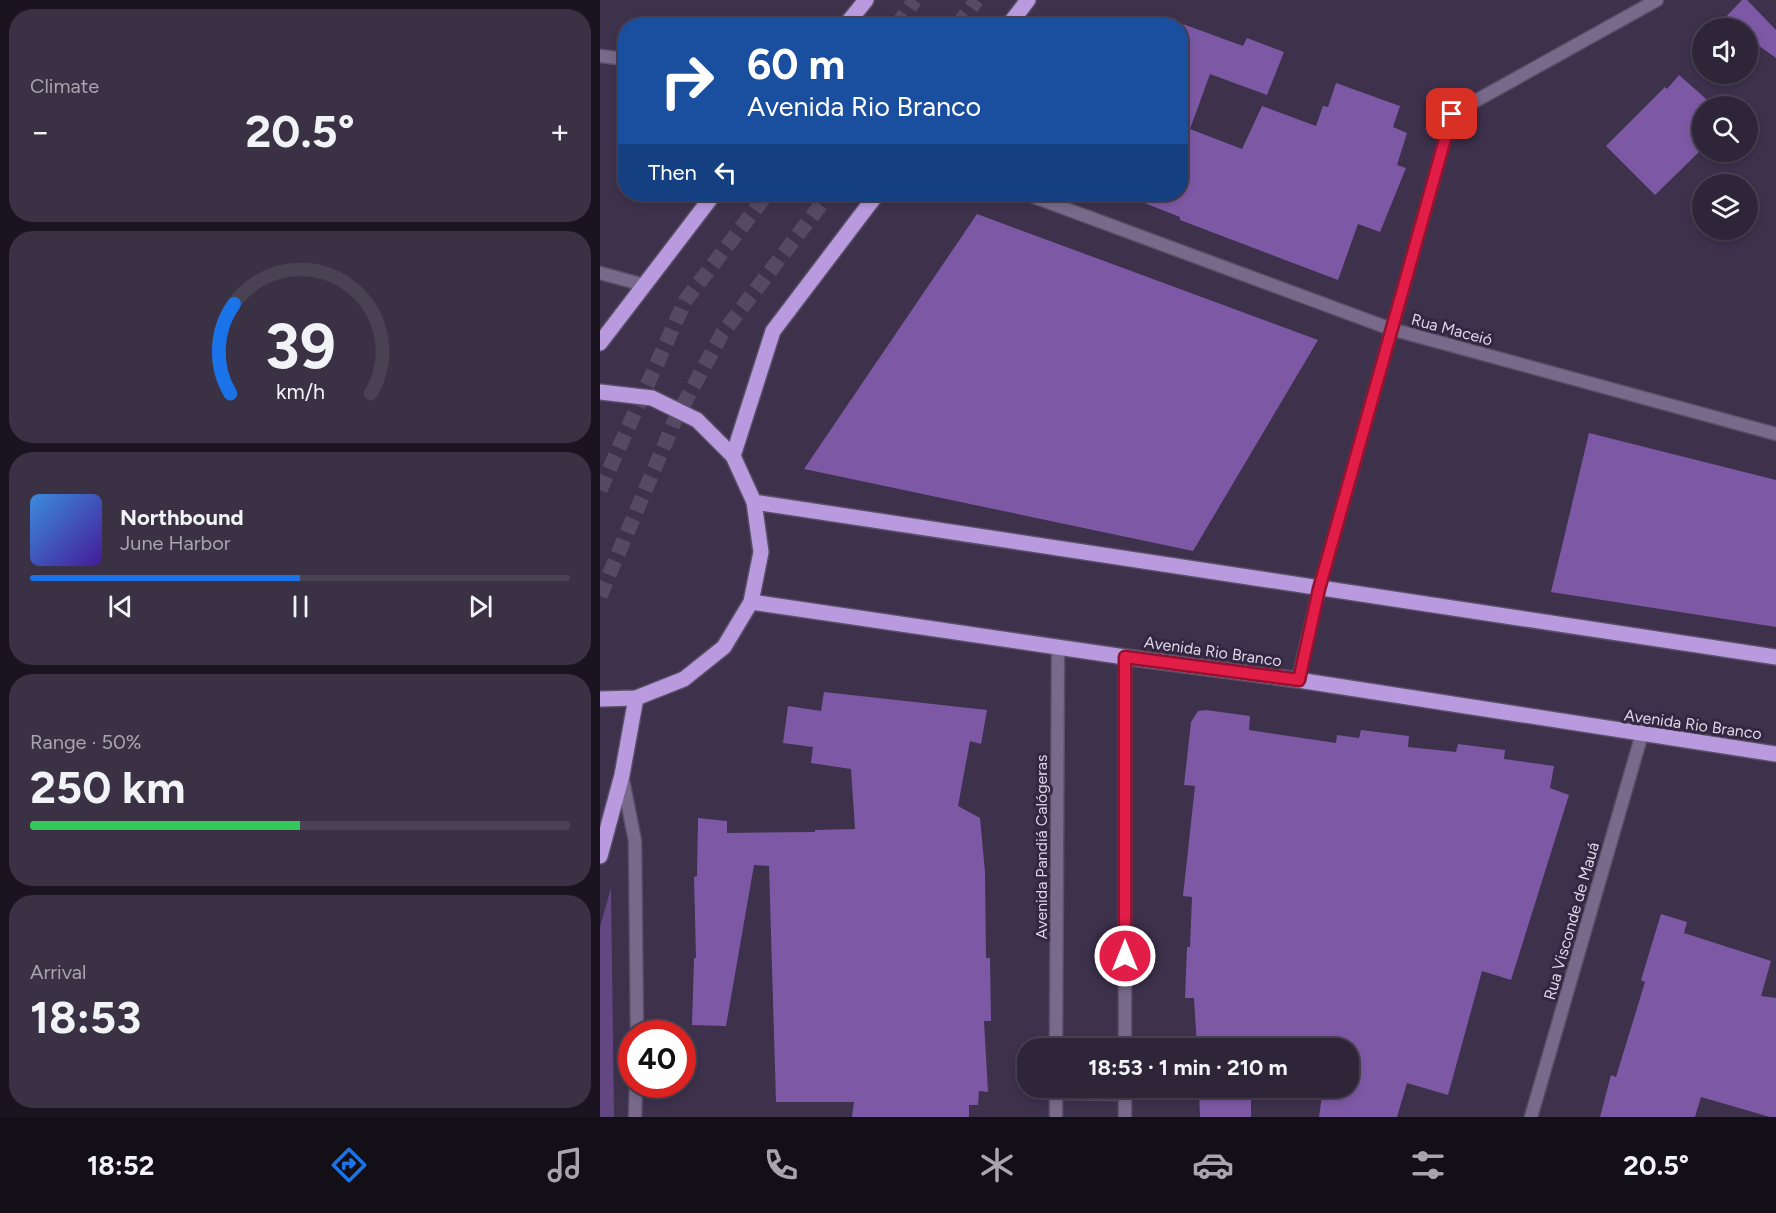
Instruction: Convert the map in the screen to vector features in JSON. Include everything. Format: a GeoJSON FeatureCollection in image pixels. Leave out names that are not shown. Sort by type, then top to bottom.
{"type":"FeatureCollection","features":[{"type":"Feature","properties":{"kind":"main road"},"geometry":{"type":"LineString","coordinates":[[851,18],[866,0]]}},
{"type":"Feature","properties":{"kind":"main road"},"geometry":{"type":"LineString","coordinates":[[1014,18],[1028,0]]}},
{"type":"Feature","properties":{"kind":"main road"},"geometry":{"type":"LineString","coordinates":[[600,343],[709,201]]}},
{"type":"Feature","properties":{"kind":"main road"},"geometry":{"type":"LineString","coordinates":[[733,456],[773,332],[872,201]]}},
{"type":"Feature","properties":{"kind":"main road"},"geometry":{"type":"LineString","coordinates":[[600,392],[652,398],[697,420],[733,456],[754,502],[761,552],[751,602],[724,647],[684,680],[636,698],[600,699]]}},
{"type":"Feature","properties":{"kind":"main road"},"geometry":{"type":"LineString","coordinates":[[754,502],[1776,657]]}},
{"type":"Feature","properties":{"kind":"main road","name":"Avenida Rio Branco"},"geometry":{"type":"LineString","coordinates":[[751,602],[1299,680],[1776,754]]}},
{"type":"Feature","properties":{"kind":"main road"},"geometry":{"type":"LineString","coordinates":[[600,856],[622,774],[636,698]]}},
{"type":"Feature","properties":{"kind":"street"},"geometry":{"type":"LineString","coordinates":[[1299,680],[1319,589],[1452,114],[1657,0]]}},
{"type":"Feature","properties":{"kind":"street"},"geometry":{"type":"LineString","coordinates":[[600,56],[618,57]]}},
{"type":"Feature","properties":{"kind":"street","name":"Rua Maceió"},"geometry":{"type":"LineString","coordinates":[[1045,201],[1391,329],[1776,434]]}},
{"type":"Feature","properties":{"kind":"street"},"geometry":{"type":"LineString","coordinates":[[600,273],[644,285]]}},
{"type":"Feature","properties":{"kind":"street","name":"Avenida Pandiá Calógeras"},"geometry":{"type":"LineString","coordinates":[[1056,1038],[1058,646]]}},
{"type":"Feature","properties":{"kind":"street"},"geometry":{"type":"LineString","coordinates":[[1125,657],[1125,1038]]}},
{"type":"Feature","properties":{"kind":"street","name":"Rua Visconde de Mauá"},"geometry":{"type":"LineString","coordinates":[[1531,1117],[1642,734]]}},
{"type":"Feature","properties":{"kind":"street"},"geometry":{"type":"LineString","coordinates":[[622,774],[635,841],[637,1020]]}},
{"type":"Feature","properties":{"kind":"street"},"geometry":{"type":"LineString","coordinates":[[635,1117],[636,1098]]}},
{"type":"Feature","properties":{"kind":"street"},"geometry":{"type":"LineString","coordinates":[[1056,1098],[1056,1117]]}},
{"type":"Feature","properties":{"kind":"street"},"geometry":{"type":"LineString","coordinates":[[1125,1098],[1125,1117]]}},
{"type":"Feature","properties":{"kind":"shaded area"},"geometry":{"type":"Polygon","coordinates":[[[611,888],[614,1117],[600,1117],[600,927],[611,888]]]}},
{"type":"Feature","properties":{"kind":"building"},"geometry":{"type":"Polygon","coordinates":[[[1742,0],[1747,0],[1776,30],[1776,58],[1758,45],[1758,18],[1725,18],[1742,0]]]}},
{"type":"Feature","properties":{"kind":"building"},"geometry":{"type":"Polygon","coordinates":[[[1188,26],[1243,46],[1247,38],[1284,52],[1267,95],[1210,74],[1190,129],[1242,149],[1262,106],[1316,126],[1323,106],[1328,107],[1336,83],[1400,106],[1393,127],[1407,133],[1397,165],[1406,168],[1380,232],[1358,224],[1338,280],[1180,220],[1180,217],[1139,201],[1188,201],[1188,26]]]}},
{"type":"Feature","properties":{"kind":"building"},"geometry":{"type":"Polygon","coordinates":[[[1679,75],[1703,96],[1692,96],[1692,159],[1655,195],[1606,146],[1665,87],[1667,89],[1679,75]]]}},
{"type":"Feature","properties":{"kind":"building"},"geometry":{"type":"Polygon","coordinates":[[[977,214],[1318,340],[1193,551],[804,469],[977,214]]]}},
{"type":"Feature","properties":{"kind":"building"},"geometry":{"type":"Polygon","coordinates":[[[1589,433],[1776,480],[1776,627],[1551,592],[1589,433]]]}},
{"type":"Feature","properties":{"kind":"building"},"geometry":{"type":"Polygon","coordinates":[[[824,692],[987,710],[981,744],[970,741],[958,806],[980,818],[985,872],[986,958],[990,958],[991,1021],[984,1021],[988,1092],[979,1091],[978,1105],[969,1105],[969,1117],[852,1117],[854,1102],[776,1102],[769,866],[754,865],[726,1026],[696,1025],[696,1020],[692,1020],[694,958],[696,958],[694,877],[697,876],[698,818],[727,821],[727,833],[855,829],[851,769],[811,763],[813,747],[783,743],[788,706],[821,711],[824,692]]]}},
{"type":"Feature","properties":{"kind":"building"},"geometry":{"type":"Polygon","coordinates":[[[1198,711],[1250,716],[1249,730],[1336,743],[1337,735],[1359,738],[1361,730],[1409,736],[1408,747],[1456,752],[1458,744],[1505,750],[1504,759],[1554,766],[1550,788],[1569,795],[1511,980],[1482,971],[1448,1095],[1407,1083],[1397,1117],[1319,1117],[1322,1098],[1359,1098],[1359,1038],[1196,1038],[1194,998],[1185,998],[1192,897],[1183,896],[1195,786],[1184,785],[1191,722],[1198,711]]]}},
{"type":"Feature","properties":{"kind":"building"},"geometry":{"type":"Polygon","coordinates":[[[1661,914],[1687,922],[1684,933],[1771,961],[1761,996],[1776,998],[1776,1117],[1701,1097],[1695,1117],[1600,1117],[1611,1075],[1616,1077],[1645,982],[1641,980],[1661,914]]]}},
{"type":"Feature","properties":{"kind":"building"},"geometry":{"type":"Polygon","coordinates":[[[1199,1098],[1251,1098],[1251,1117],[1200,1117],[1199,1098]]]}},
{"type":"Feature","properties":{"kind":"tunnel"},"geometry":{"type":"LineString","coordinates":[[902,18],[915,0]]}},
{"type":"Feature","properties":{"kind":"tunnel"},"geometry":{"type":"LineString","coordinates":[[963,18],[977,0]]}},
{"type":"Feature","properties":{"kind":"tunnel"},"geometry":{"type":"LineString","coordinates":[[600,490],[685,301],[762,201]]}},
{"type":"Feature","properties":{"kind":"tunnel"},"geometry":{"type":"LineString","coordinates":[[600,596],[676,418],[722,334],[824,201]]}},
{"type":"Feature","properties":{"kind":"route"},"geometry":{"type":"LineString","coordinates":[[1125,956],[1125,657],[1299,680],[1319,589],[1452,114]]}}]}
